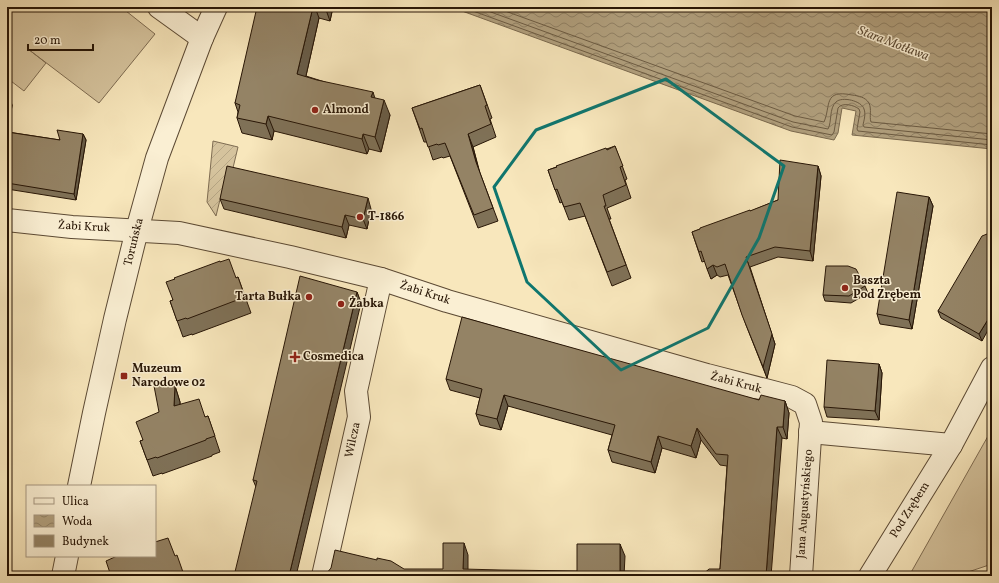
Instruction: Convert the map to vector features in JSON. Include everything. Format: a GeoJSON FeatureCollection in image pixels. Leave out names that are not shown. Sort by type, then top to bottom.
{"type":"FeatureCollection","features":[{"type":"Feature","properties":{"kind":"street"},"geometry":{"type":"LineString","coordinates":[[159,7],[202,38]]}},
{"type":"Feature","properties":{"kind":"street","name":"Toruńska"},"geometry":{"type":"LineString","coordinates":[[79,485],[102,373],[137,230],[162,141],[202,38],[216,7]]}},
{"type":"Feature","properties":{"kind":"street","name":"Żabi Kruk"},"geometry":{"type":"LineString","coordinates":[[7,220],[72,227],[137,230],[189,235],[381,279],[447,301],[707,375],[792,397],[805,404],[811,422],[810,432]]}},
{"type":"Feature","properties":{"kind":"street","name":"Wilcza"},"geometry":{"type":"LineString","coordinates":[[323,576],[359,417],[356,391],[381,279]]}},
{"type":"Feature","properties":{"kind":"street","name":"Pod Zrębem"},"geometry":{"type":"LineString","coordinates":[[870,576],[951,445],[992,368]]}},
{"type":"Feature","properties":{"kind":"street"},"geometry":{"type":"LineString","coordinates":[[810,432],[951,445]]}},
{"type":"Feature","properties":{"kind":"street","name":"Jana Augustyńskiego"},"geometry":{"type":"LineString","coordinates":[[801,576],[810,432]]}},
{"type":"Feature","properties":{"kind":"street"},"geometry":{"type":"LineString","coordinates":[[63,576],[67,557]]}},
{"type":"Feature","properties":{"kind":"highlighted area"},"geometry":{"type":"Polygon","coordinates":[[[666,79],[784,166],[759,238],[708,328],[621,370],[527,282],[494,187],[536,130],[666,79]]]}},
{"type":"Feature","properties":{"kind":"shaded area"},"geometry":{"type":"Polygon","coordinates":[[[7,7],[121,7],[155,34],[99,103],[28,49],[46,63],[24,91],[7,78],[7,7]]]}},
{"type":"Feature","properties":{"kind":"shaded area"},"geometry":{"type":"Polygon","coordinates":[[[213,141],[238,147],[232,172],[227,171],[216,216],[207,202],[213,141]]]}},
{"type":"Feature","properties":{"kind":"shaded area"},"geometry":{"type":"Polygon","coordinates":[[[992,429],[992,564],[956,576],[909,576],[992,429]]]}},
{"type":"Feature","properties":{"kind":"water","name":"Stara Motława"},"geometry":{"type":"Polygon","coordinates":[[[451,7],[992,7],[992,149],[852,135],[856,111],[842,108],[838,133],[834,140],[791,131],[451,7]]]}},
{"type":"Feature","properties":{"kind":"building"},"geometry":{"type":"Polygon","coordinates":[[[257,7],[271,10],[271,7],[313,7],[297,74],[317,80],[373,92],[371,97],[384,100],[375,137],[363,134],[362,139],[268,116],[266,124],[237,118],[240,105],[235,103],[257,7]]]}},
{"type":"Feature","properties":{"kind":"building"},"geometry":{"type":"Polygon","coordinates":[[[480,85],[487,105],[485,106],[491,124],[468,134],[476,162],[493,208],[474,215],[445,143],[428,147],[422,128],[420,129],[412,108],[480,85]]]}},
{"type":"Feature","properties":{"kind":"building"},"geometry":{"type":"Polygon","coordinates":[[[7,98],[10,98],[7,119],[7,98]]]}},
{"type":"Feature","properties":{"kind":"building"},"geometry":{"type":"Polygon","coordinates":[[[57,130],[83,134],[74,194],[7,183],[7,132],[60,140],[57,130]]]}},
{"type":"Feature","properties":{"kind":"building"},"geometry":{"type":"Polygon","coordinates":[[[615,146],[623,166],[620,167],[626,185],[603,195],[606,206],[604,206],[626,265],[607,272],[580,203],[564,207],[557,189],[555,190],[548,170],[615,146]]]}},
{"type":"Feature","properties":{"kind":"building"},"geometry":{"type":"Polygon","coordinates":[[[780,160],[818,166],[810,251],[775,247],[746,257],[772,334],[763,367],[742,315],[725,264],[717,267],[713,265],[707,269],[701,251],[699,252],[692,232],[778,200],[780,160]]]}},
{"type":"Feature","properties":{"kind":"building"},"geometry":{"type":"Polygon","coordinates":[[[227,166],[368,198],[363,219],[345,215],[342,227],[220,199],[227,166]]]}},
{"type":"Feature","properties":{"kind":"building"},"geometry":{"type":"Polygon","coordinates":[[[897,192],[929,197],[909,320],[877,314],[897,192]]]}},
{"type":"Feature","properties":{"kind":"building"},"geometry":{"type":"Polygon","coordinates":[[[992,232],[992,313],[979,334],[938,311],[982,236],[992,232]]]}},
{"type":"Feature","properties":{"kind":"building"},"geometry":{"type":"Polygon","coordinates":[[[229,259],[236,278],[238,277],[245,297],[187,319],[177,321],[170,301],[173,300],[166,282],[220,261],[229,259]]]}},
{"type":"Feature","properties":{"kind":"building","name":"Baszta Pod Zrębem"},"geometry":{"type":"Polygon","coordinates":[[[826,266],[848,266],[856,269],[865,286],[849,296],[823,295],[826,266]]]}},
{"type":"Feature","properties":{"kind":"building"},"geometry":{"type":"Polygon","coordinates":[[[300,276],[357,292],[289,576],[234,576],[257,481],[253,480],[300,276]]]}},
{"type":"Feature","properties":{"kind":"building"},"geometry":{"type":"Polygon","coordinates":[[[462,317],[759,400],[761,395],[785,401],[783,427],[777,427],[766,576],[701,576],[709,569],[720,569],[728,455],[716,454],[697,428],[691,446],[658,436],[651,462],[608,450],[615,425],[504,395],[497,419],[476,414],[482,389],[446,379],[462,317]]]}},
{"type":"Feature","properties":{"kind":"building"},"geometry":{"type":"Polygon","coordinates":[[[827,360],[879,364],[875,411],[824,407],[827,360]]]}},
{"type":"Feature","properties":{"kind":"building"},"geometry":{"type":"Polygon","coordinates":[[[154,386],[175,386],[174,406],[199,399],[205,417],[208,416],[215,436],[157,458],[147,460],[140,441],[143,440],[136,422],[159,412],[154,386]]]}},
{"type":"Feature","properties":{"kind":"building"},"geometry":{"type":"Polygon","coordinates":[[[168,538],[175,556],[177,555],[184,575],[111,576],[106,561],[115,557],[156,557],[156,542],[168,538]]]}},
{"type":"Feature","properties":{"kind":"building"},"geometry":{"type":"Polygon","coordinates":[[[443,543],[464,543],[463,569],[577,571],[577,544],[620,544],[620,571],[678,572],[678,576],[326,576],[331,568],[335,550],[377,560],[377,558],[391,561],[404,569],[443,569],[443,543]]]}},
{"type":"Feature","properties":{"kind":"place","name":"Almond"},"geometry":{"type":"Point","coordinates":[315,110]}},
{"type":"Feature","properties":{"kind":"place","name":"T-1866"},"geometry":{"type":"Point","coordinates":[360,217]}},
{"type":"Feature","properties":{"kind":"place","name":"Baszta Pod Zrębem"},"geometry":{"type":"Point","coordinates":[845,288]}},
{"type":"Feature","properties":{"kind":"place","name":"Tarta Bułka"},"geometry":{"type":"Point","coordinates":[309,297]}},
{"type":"Feature","properties":{"kind":"place","name":"Żabka"},"geometry":{"type":"Point","coordinates":[341,304]}},
{"type":"Feature","properties":{"kind":"place","name":"Cosmedica"},"geometry":{"type":"Point","coordinates":[295,357]}},
{"type":"Feature","properties":{"kind":"place","name":"Muzeum Narodowe 02"},"geometry":{"type":"Point","coordinates":[124,376]}}]}
